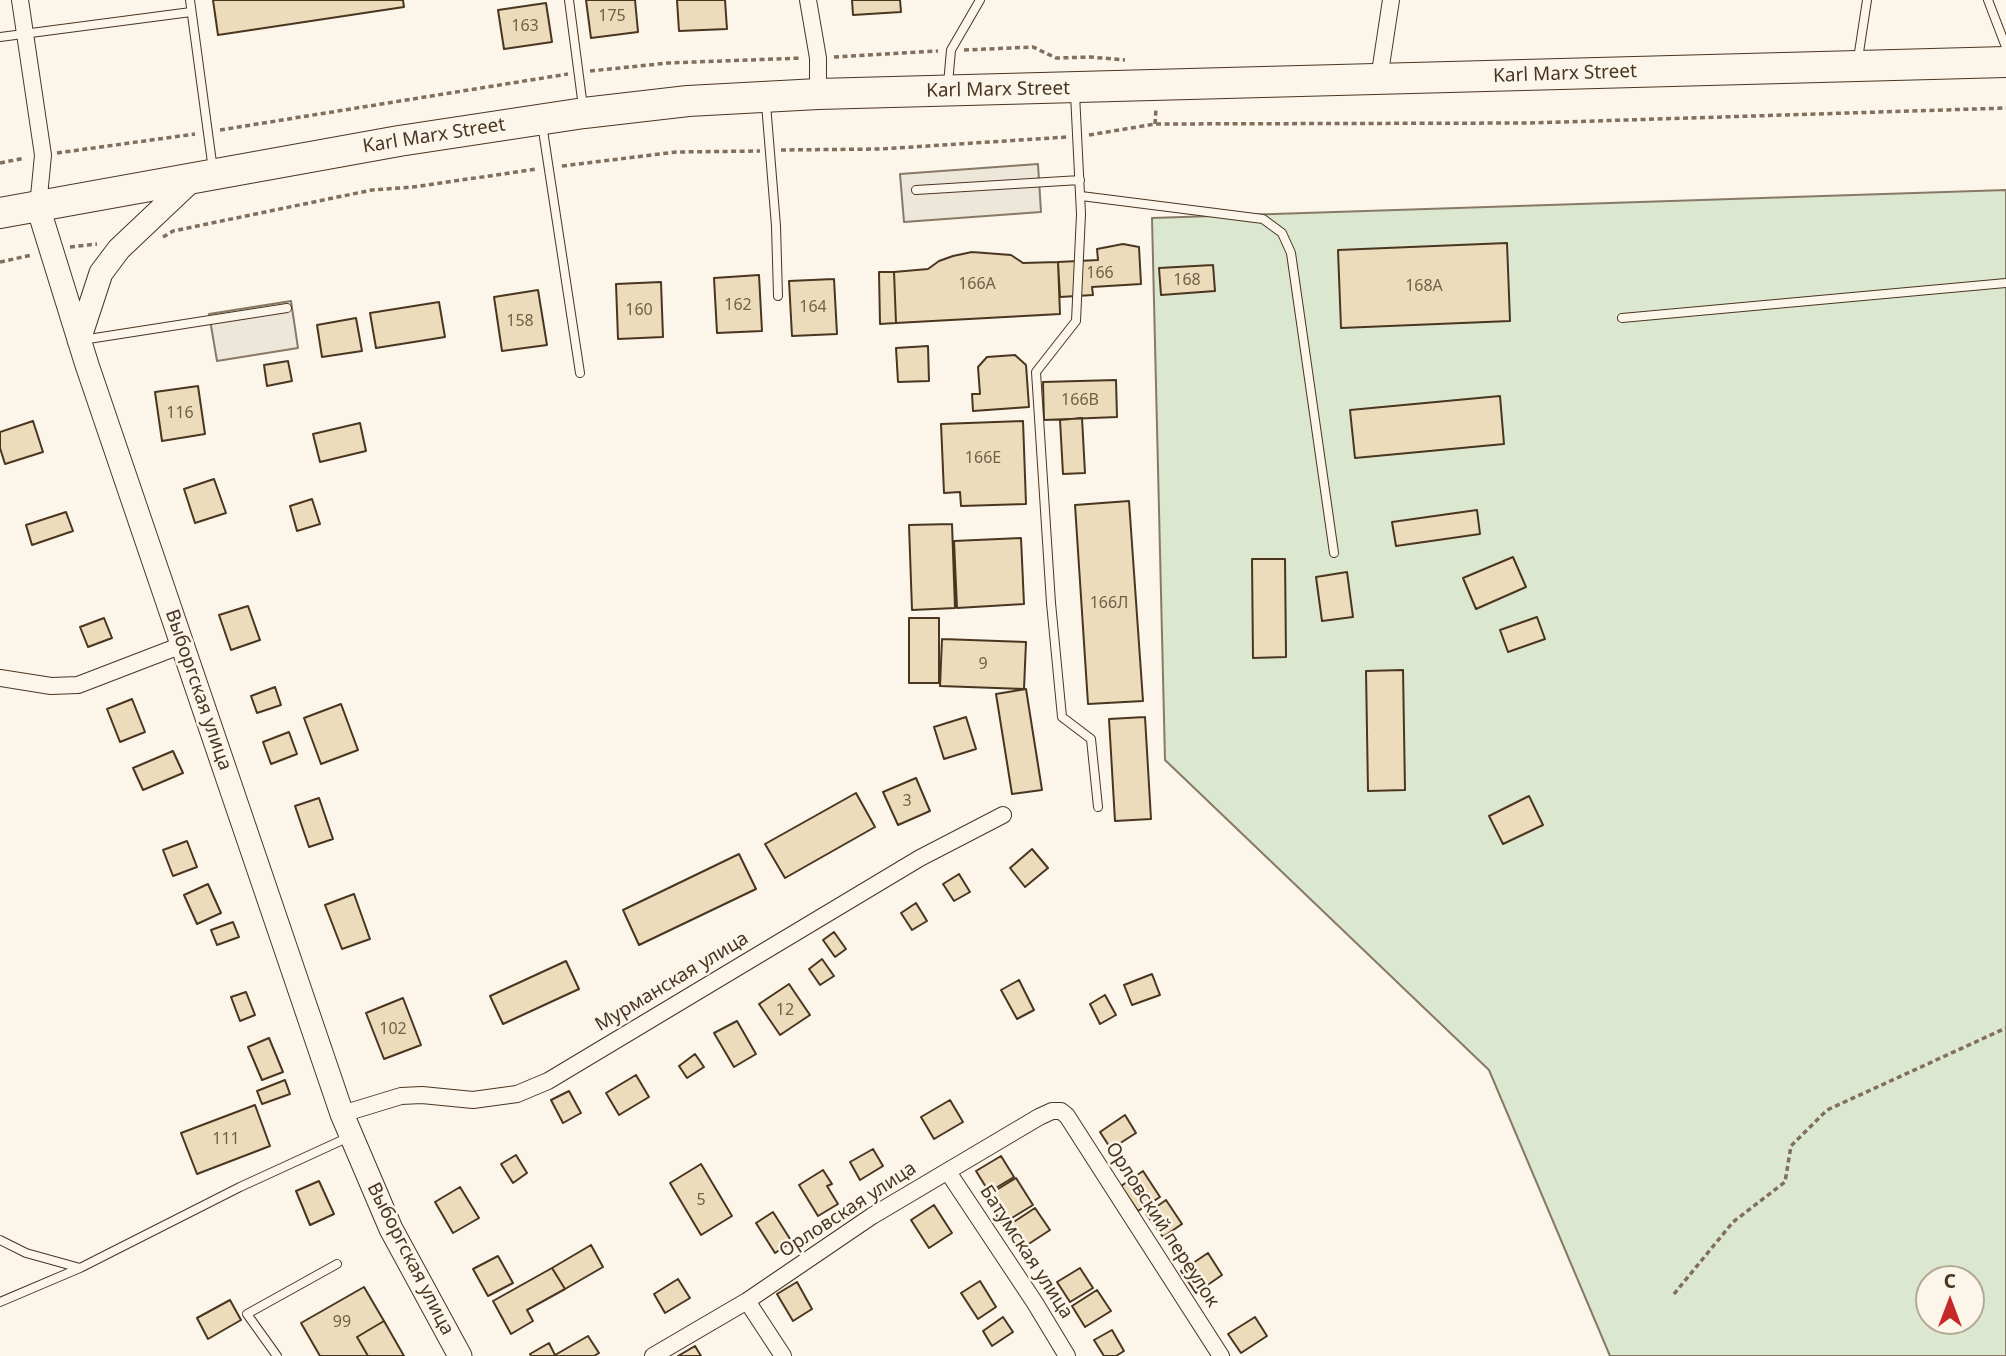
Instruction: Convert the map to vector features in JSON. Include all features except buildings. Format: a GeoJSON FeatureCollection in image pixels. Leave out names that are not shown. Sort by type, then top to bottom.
{"type":"FeatureCollection","features":[{"type":"Feature","properties":{"kind":"highway","name":"Karl Marx Street"},"geometry":{"type":"LineString","coordinates":[[0,213],[398,141],[584,113],[688,102],[818,94],[2006,62]]}},
{"type":"Feature","properties":{"kind":"street","name":"Выборгская улица"},"geometry":{"type":"LineString","coordinates":[[20,0],[43,155],[38,207],[79,340],[342,1114],[391,1229],[460,1356]]}},
{"type":"Feature","properties":{"kind":"street"},"geometry":{"type":"LineString","coordinates":[[808,0],[818,58],[818,94]]}},
{"type":"Feature","properties":{"kind":"street"},"geometry":{"type":"LineString","coordinates":[[1379,79],[1391,0]]}},
{"type":"Feature","properties":{"kind":"street"},"geometry":{"type":"LineString","coordinates":[[79,340],[102,273],[119,248],[203,177]]}},
{"type":"Feature","properties":{"kind":"street"},"geometry":{"type":"LineString","coordinates":[[0,678],[51,687],[78,685],[182,645]]}},
{"type":"Feature","properties":{"kind":"street","name":"Мурманская улица"},"geometry":{"type":"LineString","coordinates":[[342,1114],[401,1096],[422,1095],[473,1100],[517,1094],[548,1081],[920,858],[1003,815]]}},
{"type":"Feature","properties":{"kind":"street","name":"Орловская улица"},"geometry":{"type":"LineString","coordinates":[[653,1356],[747,1301],[872,1216],[1039,1117],[1052,1111],[1061,1111],[1067,1116]]}},
{"type":"Feature","properties":{"kind":"street","name":"Орловский переулок"},"geometry":{"type":"LineString","coordinates":[[1067,1116],[1221,1356]]}},
{"type":"Feature","properties":{"kind":"street","name":"Батумская улица"},"geometry":{"type":"LineString","coordinates":[[948,1172],[1067,1356]]}},
{"type":"Feature","properties":{"kind":"street"},"geometry":{"type":"LineString","coordinates":[[747,1301],[783,1356]]}},
{"type":"Feature","properties":{"kind":"lane"},"geometry":{"type":"LineString","coordinates":[[190,0],[203,177]]}},
{"type":"Feature","properties":{"kind":"lane"},"geometry":{"type":"LineString","coordinates":[[569,0],[584,113]]}},
{"type":"Feature","properties":{"kind":"lane"},"geometry":{"type":"LineString","coordinates":[[947,91],[951,50],[979,0]]}},
{"type":"Feature","properties":{"kind":"lane"},"geometry":{"type":"LineString","coordinates":[[1857,66],[1867,0]]}},
{"type":"Feature","properties":{"kind":"lane"},"geometry":{"type":"LineString","coordinates":[[1988,0],[2006,47]]}},
{"type":"Feature","properties":{"kind":"lane"},"geometry":{"type":"LineString","coordinates":[[0,37],[191,12]]}},
{"type":"Feature","properties":{"kind":"lane"},"geometry":{"type":"LineString","coordinates":[[1075,88],[1081,196],[1076,321],[1036,372],[1051,603],[1062,717],[1091,739],[1098,807]]}},
{"type":"Feature","properties":{"kind":"lane"},"geometry":{"type":"LineString","coordinates":[[766,97],[776,226],[778,296]]}},
{"type":"Feature","properties":{"kind":"lane"},"geometry":{"type":"LineString","coordinates":[[541,119],[580,373]]}},
{"type":"Feature","properties":{"kind":"lane"},"geometry":{"type":"LineString","coordinates":[[916,190],[1080,180]]}},
{"type":"Feature","properties":{"kind":"lane"},"geometry":{"type":"LineString","coordinates":[[1081,196],[1263,219],[1282,233],[1291,253],[1334,553]]}},
{"type":"Feature","properties":{"kind":"lane"},"geometry":{"type":"LineString","coordinates":[[1622,318],[2006,283]]}},
{"type":"Feature","properties":{"kind":"lane"},"geometry":{"type":"LineString","coordinates":[[79,340],[287,308]]}},
{"type":"Feature","properties":{"kind":"lane"},"geometry":{"type":"LineString","coordinates":[[0,1302],[80,1268],[240,1187],[351,1136]]}},
{"type":"Feature","properties":{"kind":"lane"},"geometry":{"type":"LineString","coordinates":[[0,1240],[26,1253],[80,1268]]}},
{"type":"Feature","properties":{"kind":"lane"},"geometry":{"type":"LineString","coordinates":[[277,1356],[247,1314],[337,1264]]}},
{"type":"Feature","properties":{"kind":"path"},"geometry":{"type":"LineString","coordinates":[[154,242],[173,231],[372,190],[413,187],[676,152],[881,149],[1077,137],[1155,124],[1531,123],[2006,108]]}},
{"type":"Feature","properties":{"kind":"path"},"geometry":{"type":"LineString","coordinates":[[0,262],[95,243],[119,248]]}},
{"type":"Feature","properties":{"kind":"path"},"geometry":{"type":"LineString","coordinates":[[1674,1294],[1733,1222],[1785,1182],[1791,1146],[1827,1110],[2006,1028]]}},
{"type":"Feature","properties":{"kind":"green space"},"geometry":{"type":"Polygon","coordinates":[[[2006,190],[2006,1356],[1610,1356],[1489,1070],[1165,760],[1152,218],[2006,190]]]}},
{"type":"Feature","properties":{"kind":"shaded area"},"geometry":{"type":"Polygon","coordinates":[[[1038,164],[1041,212],[904,222],[900,174],[1038,164]]]}},
{"type":"Feature","properties":{"kind":"shaded area"},"geometry":{"type":"Polygon","coordinates":[[[291,301],[298,348],[217,361],[209,314],[291,301]]]}}]}
